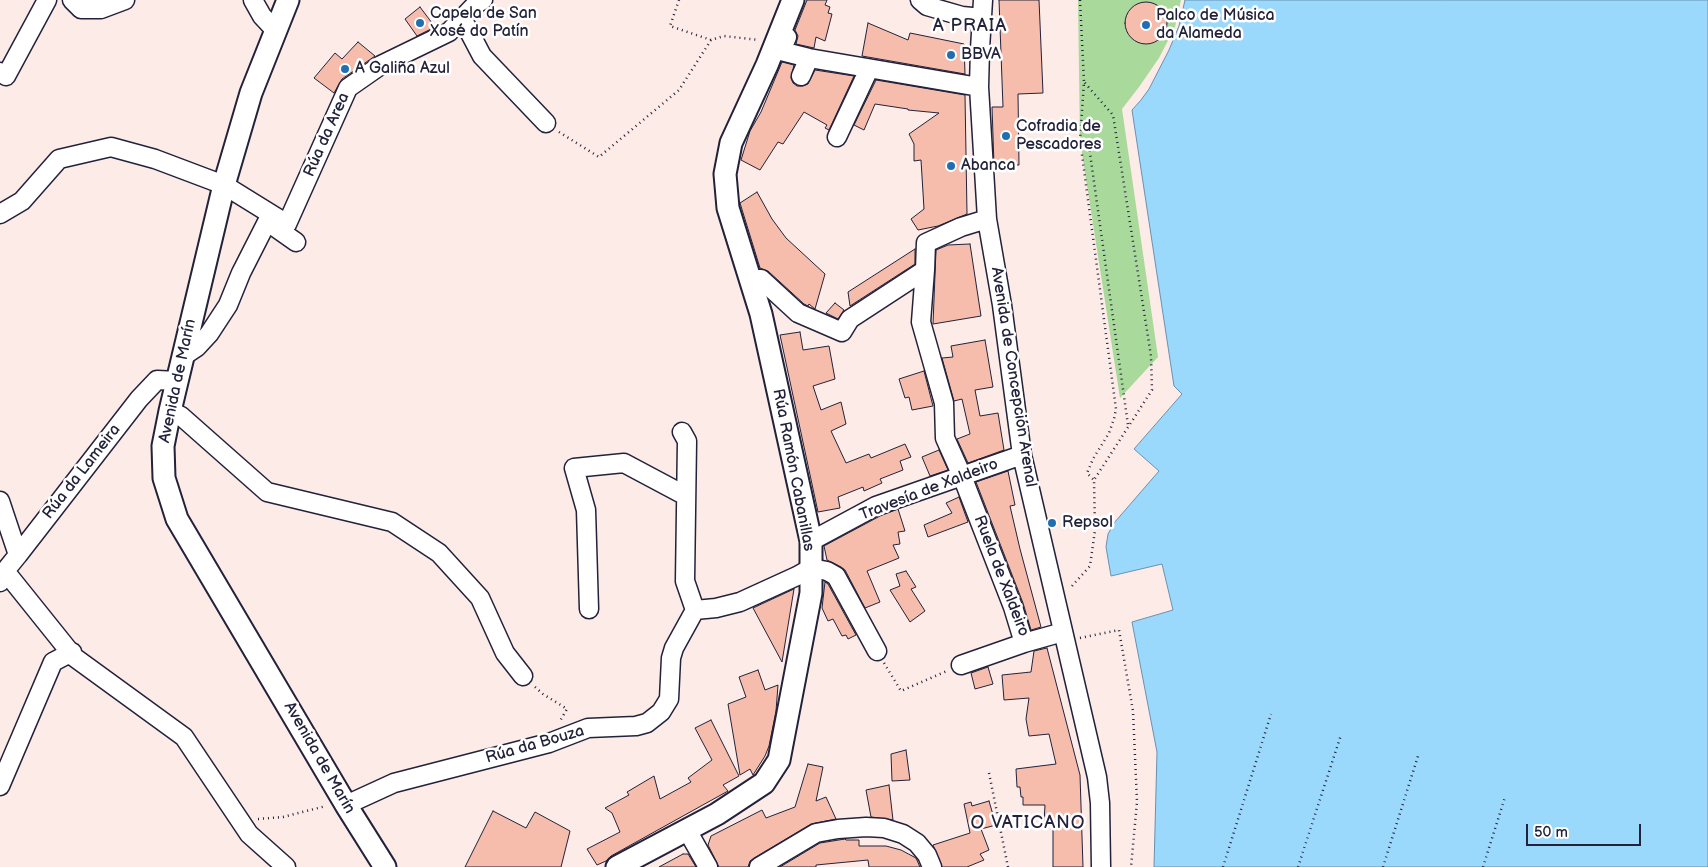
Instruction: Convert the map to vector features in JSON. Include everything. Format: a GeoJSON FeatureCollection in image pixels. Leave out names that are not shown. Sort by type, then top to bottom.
{"type":"FeatureCollection","features":[{"type":"Feature","properties":{"kind":"main road","name":"Avenida de Marín"},"geometry":{"type":"LineString","coordinates":[[288,0],[251,93],[224,185],[170,411],[163,446],[164,478],[177,519],[346,805],[386,867]]}},
{"type":"Feature","properties":{"kind":"main road","name":"Rúa Ramón Cabanillas"},"geometry":{"type":"LineString","coordinates":[[617,867],[717,814],[764,783],[779,760],[811,593],[811,541],[761,314],[728,208],[725,174],[731,143],[767,65],[792,0]]}},
{"type":"Feature","properties":{"kind":"street"},"geometry":{"type":"LineString","coordinates":[[0,72],[6,76],[47,0]]}},
{"type":"Feature","properties":{"kind":"street"},"geometry":{"type":"LineString","coordinates":[[72,0],[81,9],[101,9],[125,0]]}},
{"type":"Feature","properties":{"kind":"street"},"geometry":{"type":"LineString","coordinates":[[253,0],[262,16],[276,31]]}},
{"type":"Feature","properties":{"kind":"street"},"geometry":{"type":"LineString","coordinates":[[920,0],[927,6],[962,16],[982,18]]}},
{"type":"Feature","properties":{"kind":"street","name":"Avenida de Concepción Arenal"},"geometry":{"type":"LineString","coordinates":[[983,0],[980,87],[987,219],[1002,305],[1022,455],[1097,777],[1100,803],[1101,867]]}},
{"type":"Feature","properties":{"kind":"street","name":"Rúa da Area"},"geometry":{"type":"LineString","coordinates":[[0,214],[22,201],[59,159],[111,147],[155,159],[224,185],[269,217],[287,224],[348,88],[381,65],[449,32],[477,1]]}},
{"type":"Feature","properties":{"kind":"street"},"geometry":{"type":"LineString","coordinates":[[462,18],[482,56],[546,123]]}},
{"type":"Feature","properties":{"kind":"street"},"geometry":{"type":"LineString","coordinates":[[778,34],[787,37],[781,51],[808,58],[980,87]]}},
{"type":"Feature","properties":{"kind":"street"},"geometry":{"type":"LineString","coordinates":[[801,76],[808,58]]}},
{"type":"Feature","properties":{"kind":"street"},"geometry":{"type":"LineString","coordinates":[[837,137],[869,69]]}},
{"type":"Feature","properties":{"kind":"street"},"geometry":{"type":"LineString","coordinates":[[182,358],[197,347],[209,334],[228,305],[241,272],[269,217],[296,242]]}},
{"type":"Feature","properties":{"kind":"street","name":"Ruela de Xaldeiro"},"geometry":{"type":"LineString","coordinates":[[987,219],[961,226],[926,242],[921,322],[944,403],[945,438],[962,476],[1013,607],[1024,643],[1064,632]]}},
{"type":"Feature","properties":{"kind":"street"},"geometry":{"type":"LineString","coordinates":[[751,279],[761,279],[798,313],[842,332],[850,319],[925,270]]}},
{"type":"Feature","properties":{"kind":"street","name":"Rúa da Lameira"},"geometry":{"type":"LineString","coordinates":[[3,577],[139,399],[158,380],[177,381]]}},
{"type":"Feature","properties":{"kind":"street"},"geometry":{"type":"LineString","coordinates":[[170,411],[181,416],[267,492],[392,522],[439,554],[480,598],[505,653],[523,676]]}},
{"type":"Feature","properties":{"kind":"street"},"geometry":{"type":"LineString","coordinates":[[682,432],[687,441],[685,581],[695,610],[716,608],[740,602],[811,568],[827,571],[836,576],[877,651]]}},
{"type":"Feature","properties":{"kind":"street","name":"Travesía de Xaldeiro"},"geometry":{"type":"LineString","coordinates":[[811,541],[876,506],[1022,455]]}},
{"type":"Feature","properties":{"kind":"street"},"geometry":{"type":"LineString","coordinates":[[589,609],[586,510],[574,468],[624,463],[686,496]]}},
{"type":"Feature","properties":{"kind":"street"},"geometry":{"type":"LineString","coordinates":[[0,501],[18,555]]}},
{"type":"Feature","properties":{"kind":"street"},"geometry":{"type":"LineString","coordinates":[[3,577],[72,652],[74,657],[184,737],[249,834],[286,867]]}},
{"type":"Feature","properties":{"kind":"street","name":"Rúa da Bouza"},"geometry":{"type":"LineString","coordinates":[[346,805],[394,783],[549,743],[588,728],[636,726],[647,723],[656,717],[669,699],[671,658],[674,648],[695,610]]}},
{"type":"Feature","properties":{"kind":"street"},"geometry":{"type":"LineString","coordinates":[[961,665],[1024,643]]}},
{"type":"Feature","properties":{"kind":"street"},"geometry":{"type":"LineString","coordinates":[[0,786],[53,662],[72,652]]}},
{"type":"Feature","properties":{"kind":"street"},"geometry":{"type":"LineString","coordinates":[[759,867],[816,833],[866,827],[884,828],[903,834],[917,843],[927,855],[932,867]]}},
{"type":"Feature","properties":{"kind":"street"},"geometry":{"type":"LineString","coordinates":[[687,830],[708,867]]}},
{"type":"Feature","properties":{"kind":"path"},"geometry":{"type":"LineString","coordinates":[[679,0],[670,26],[710,40],[724,36],[763,41],[768,29],[778,34]]}},
{"type":"Feature","properties":{"kind":"path"},"geometry":{"type":"LineString","coordinates":[[1080,0],[1084,82],[1080,140],[1116,408],[1109,433],[1087,473],[1094,480]]}},
{"type":"Feature","properties":{"kind":"path"},"geometry":{"type":"LineString","coordinates":[[546,123],[599,157],[679,90],[710,40]]}},
{"type":"Feature","properties":{"kind":"path"},"geometry":{"type":"LineString","coordinates":[[1072,586],[1090,566],[1095,530],[1094,480],[1152,390],[1152,356],[1113,115],[1084,82]]}},
{"type":"Feature","properties":{"kind":"path"},"geometry":{"type":"LineString","coordinates":[[1080,140],[1088,139],[1129,426]]}},
{"type":"Feature","properties":{"kind":"path"},"geometry":{"type":"LineString","coordinates":[[1084,637],[1119,630],[1133,711],[1137,802],[1132,867]]}},
{"type":"Feature","properties":{"kind":"path"},"geometry":{"type":"LineString","coordinates":[[877,651],[901,691],[961,665]]}},
{"type":"Feature","properties":{"kind":"path"},"geometry":{"type":"LineString","coordinates":[[523,676],[543,694],[567,709],[549,743]]}},
{"type":"Feature","properties":{"kind":"path"},"geometry":{"type":"LineString","coordinates":[[1223,867],[1271,714]]}},
{"type":"Feature","properties":{"kind":"path"},"geometry":{"type":"LineString","coordinates":[[1298,867],[1341,734]]}},
{"type":"Feature","properties":{"kind":"path"},"geometry":{"type":"LineString","coordinates":[[1383,867],[1418,756]]}},
{"type":"Feature","properties":{"kind":"path"},"geometry":{"type":"LineString","coordinates":[[989,774],[1008,867]]}},
{"type":"Feature","properties":{"kind":"path"},"geometry":{"type":"LineString","coordinates":[[1482,867],[1505,797]]}},
{"type":"Feature","properties":{"kind":"path"},"geometry":{"type":"LineString","coordinates":[[239,820],[283,817],[326,806],[346,805]]}},
{"type":"Feature","properties":{"kind":"green space"},"geometry":{"type":"Polygon","coordinates":[[[1078,0],[1181,0],[1175,27],[1159,58],[1122,109],[1158,357],[1120,398],[1080,140],[1078,0]]]}},
{"type":"Feature","properties":{"kind":"water"},"geometry":{"type":"Polygon","coordinates":[[[1185,0],[1708,0],[1708,867],[1154,867],[1157,752],[1132,622],[1173,610],[1162,564],[1111,576],[1106,547],[1108,534],[1114,523],[1159,471],[1134,449],[1182,394],[1174,386],[1132,110],[1149,89],[1169,50],[1179,26],[1185,0]]]}},
{"type":"Feature","properties":{"kind":"building"},"geometry":{"type":"Polygon","coordinates":[[[807,0],[827,0],[825,5],[830,7],[828,13],[832,14],[825,41],[816,37],[814,48],[796,44],[798,36],[795,30],[807,0]]]}},
{"type":"Feature","properties":{"kind":"building"},"geometry":{"type":"Polygon","coordinates":[[[999,0],[1039,0],[1043,93],[1018,94],[1019,165],[994,165],[992,107],[1003,107],[999,0]]]}},
{"type":"Feature","properties":{"kind":"building","name":"Palco de Música da Alameda"},"geometry":{"type":"Polygon","coordinates":[[[1146,2],[1161,8],[1167,23],[1161,38],[1146,44],[1131,38],[1125,23],[1131,8],[1146,2]]]}},
{"type":"Feature","properties":{"kind":"building","name":"Capela de San Xosé do Patín"},"geometry":{"type":"Polygon","coordinates":[[[420,7],[435,27],[417,36],[405,19],[420,7]]]}},
{"type":"Feature","properties":{"kind":"building"},"geometry":{"type":"Polygon","coordinates":[[[868,23],[908,40],[910,33],[964,44],[965,74],[862,56],[868,23]]]}},
{"type":"Feature","properties":{"kind":"building","name":"A Galiña Azul"},"geometry":{"type":"Polygon","coordinates":[[[358,42],[375,56],[342,79],[334,93],[314,78],[335,53],[342,59],[358,42]]]}},
{"type":"Feature","properties":{"kind":"building"},"geometry":{"type":"Polygon","coordinates":[[[782,62],[794,65],[791,78],[797,86],[808,84],[815,70],[854,76],[829,130],[825,128],[827,125],[804,112],[783,144],[778,142],[760,170],[741,160],[750,131],[761,112],[782,62]]]}},
{"type":"Feature","properties":{"kind":"building"},"geometry":{"type":"Polygon","coordinates":[[[876,80],[965,95],[967,214],[938,226],[918,230],[911,219],[924,209],[921,160],[914,161],[914,144],[909,134],[939,113],[875,104],[864,130],[854,125],[876,80]]]}},
{"type":"Feature","properties":{"kind":"building"},"geometry":{"type":"Polygon","coordinates":[[[757,192],[772,219],[786,238],[825,274],[815,309],[809,304],[808,306],[804,304],[768,271],[760,268],[740,203],[757,192]]]}},
{"type":"Feature","properties":{"kind":"building"},"geometry":{"type":"Polygon","coordinates":[[[970,244],[981,316],[933,324],[936,250],[948,245],[970,244]]]}},
{"type":"Feature","properties":{"kind":"building"},"geometry":{"type":"Polygon","coordinates":[[[915,249],[915,264],[850,306],[848,292],[915,249]]]}},
{"type":"Feature","properties":{"kind":"building"},"geometry":{"type":"Polygon","coordinates":[[[835,303],[844,310],[838,319],[826,313],[835,303]]]}},
{"type":"Feature","properties":{"kind":"building"},"geometry":{"type":"Polygon","coordinates":[[[800,332],[803,350],[829,346],[835,379],[813,386],[821,410],[841,402],[846,424],[831,431],[846,463],[869,454],[871,458],[905,444],[911,457],[900,461],[903,470],[880,479],[882,483],[864,491],[863,487],[838,497],[840,508],[818,512],[780,335],[800,332]]]}},
{"type":"Feature","properties":{"kind":"building"},"geometry":{"type":"Polygon","coordinates":[[[985,340],[993,387],[975,390],[980,416],[998,413],[1004,450],[968,463],[957,439],[970,434],[962,399],[954,401],[942,358],[953,357],[951,346],[985,340]]]}},
{"type":"Feature","properties":{"kind":"building"},"geometry":{"type":"Polygon","coordinates":[[[924,371],[933,406],[912,410],[909,397],[905,398],[899,379],[924,371]]]}},
{"type":"Feature","properties":{"kind":"building"},"geometry":{"type":"Polygon","coordinates":[[[939,450],[948,470],[930,476],[922,457],[939,450]]]}},
{"type":"Feature","properties":{"kind":"building"},"geometry":{"type":"Polygon","coordinates":[[[1008,471],[1015,505],[1010,506],[1041,627],[1031,630],[1023,603],[976,482],[1008,471]]]}},
{"type":"Feature","properties":{"kind":"building"},"geometry":{"type":"Polygon","coordinates":[[[959,497],[968,522],[928,537],[924,525],[952,513],[946,503],[959,497]]]}},
{"type":"Feature","properties":{"kind":"building"},"geometry":{"type":"Polygon","coordinates":[[[898,509],[905,531],[898,532],[900,544],[893,545],[899,558],[867,571],[880,602],[865,608],[845,570],[827,560],[824,546],[880,516],[898,509]]]}},
{"type":"Feature","properties":{"kind":"building"},"geometry":{"type":"Polygon","coordinates":[[[906,571],[916,587],[911,589],[925,611],[910,622],[890,590],[900,586],[896,574],[906,571]]]}},
{"type":"Feature","properties":{"kind":"building"},"geometry":{"type":"Polygon","coordinates":[[[825,582],[828,584],[856,635],[848,639],[846,635],[842,636],[833,619],[828,621],[822,608],[825,582]]]}},
{"type":"Feature","properties":{"kind":"building"},"geometry":{"type":"Polygon","coordinates":[[[794,589],[782,662],[753,608],[794,589]]]}},
{"type":"Feature","properties":{"kind":"building"},"geometry":{"type":"Polygon","coordinates":[[[1047,648],[1080,775],[1083,867],[1053,867],[1053,822],[1044,822],[1045,805],[1023,805],[1020,787],[1017,787],[1016,769],[1056,764],[1049,734],[1029,736],[1026,719],[1029,698],[1004,700],[1002,675],[1031,672],[1034,651],[1047,648]]]}},
{"type":"Feature","properties":{"kind":"building"},"geometry":{"type":"Polygon","coordinates":[[[988,667],[993,684],[975,689],[971,673],[988,667]]]}},
{"type":"Feature","properties":{"kind":"building"},"geometry":{"type":"Polygon","coordinates":[[[758,670],[765,690],[778,685],[776,711],[769,746],[765,756],[753,775],[750,769],[740,775],[728,704],[746,697],[739,677],[758,670]]]}},
{"type":"Feature","properties":{"kind":"building"},"geometry":{"type":"Polygon","coordinates":[[[711,720],[739,776],[723,785],[728,791],[597,865],[587,849],[620,832],[612,813],[605,808],[629,795],[627,792],[654,776],[660,799],[691,782],[688,778],[712,760],[695,728],[711,720]]]}},
{"type":"Feature","properties":{"kind":"building"},"geometry":{"type":"Polygon","coordinates":[[[906,750],[910,780],[892,781],[891,754],[906,750]]]}},
{"type":"Feature","properties":{"kind":"building"},"geometry":{"type":"Polygon","coordinates":[[[808,764],[823,767],[816,801],[826,797],[836,819],[811,824],[754,858],[750,861],[748,867],[719,867],[708,845],[711,836],[762,810],[766,818],[795,807],[808,764]]]}},
{"type":"Feature","properties":{"kind":"building"},"geometry":{"type":"Polygon","coordinates":[[[889,785],[893,820],[871,817],[866,790],[889,785]]]}},
{"type":"Feature","properties":{"kind":"building"},"geometry":{"type":"Polygon","coordinates":[[[989,801],[996,825],[981,829],[989,850],[980,854],[984,860],[967,867],[942,867],[933,845],[970,833],[964,804],[971,802],[972,806],[989,801]]]}},
{"type":"Feature","properties":{"kind":"building"},"geometry":{"type":"Polygon","coordinates":[[[493,811],[526,828],[535,812],[570,831],[561,867],[465,867],[493,811]]]}},
{"type":"Feature","properties":{"kind":"building"},"geometry":{"type":"Polygon","coordinates":[[[845,839],[859,840],[859,846],[886,846],[901,850],[916,858],[920,867],[869,867],[868,860],[816,865],[816,867],[780,867],[820,843],[845,839]]]}},
{"type":"Feature","properties":{"kind":"building"},"geometry":{"type":"Polygon","coordinates":[[[683,854],[688,854],[696,867],[659,867],[683,854]]]}},
{"type":"Feature","properties":{"kind":"place","name":"Capela de San Xosé do Patín"},"geometry":{"type":"Point","coordinates":[420,23]}},
{"type":"Feature","properties":{"kind":"place","name":"Palco de Música da Alameda"},"geometry":{"type":"Point","coordinates":[1146,25]}},
{"type":"Feature","properties":{"kind":"place","name":"BBVA"},"geometry":{"type":"Point","coordinates":[951,55]}},
{"type":"Feature","properties":{"kind":"place","name":"A Galiña Azul"},"geometry":{"type":"Point","coordinates":[345,69]}},
{"type":"Feature","properties":{"kind":"place","name":"Cofradia de Pescadores"},"geometry":{"type":"Point","coordinates":[1006,136]}},
{"type":"Feature","properties":{"kind":"place","name":"Abanca"},"geometry":{"type":"Point","coordinates":[951,166]}},
{"type":"Feature","properties":{"kind":"place","name":"Repsol"},"geometry":{"type":"Point","coordinates":[1052,523]}},
{"type":"Feature","properties":{"kind":"district","name":"A PRAIA"},"geometry":{"type":"Point","coordinates":[970,26]}},
{"type":"Feature","properties":{"kind":"district","name":"O VATICANO"},"geometry":{"type":"Point","coordinates":[1028,823]}}]}
